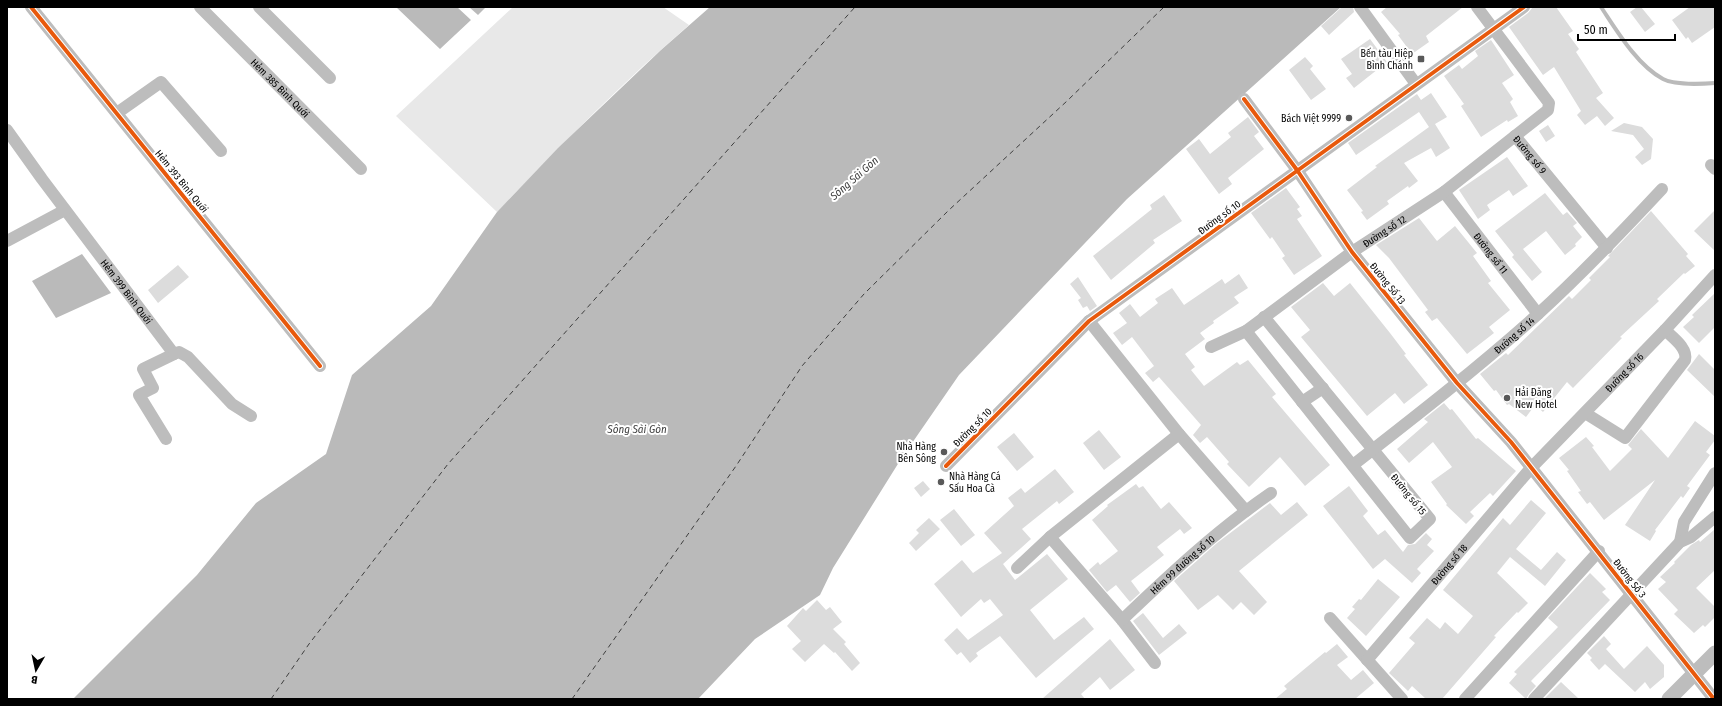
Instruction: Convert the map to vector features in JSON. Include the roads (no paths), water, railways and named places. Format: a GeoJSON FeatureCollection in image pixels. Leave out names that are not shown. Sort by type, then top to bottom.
{"type":"FeatureCollection","features":[{"type":"Feature","properties":{"kind":"street","name":"Hẻm 393 Bình Quới"},"geometry":{"type":"LineString","coordinates":[[31,7],[320,366]]}},
{"type":"Feature","properties":{"kind":"street","name":"Hẻm 385 Bình Quới"},"geometry":{"type":"LineString","coordinates":[[200,7],[361,169]]}},
{"type":"Feature","properties":{"kind":"street"},"geometry":{"type":"LineString","coordinates":[[259,7],[330,78]]}},
{"type":"Feature","properties":{"kind":"street","name":"Đường số 9"},"geometry":{"type":"LineString","coordinates":[[1477,7],[1548,102],[1548,110],[1515,136],[1607,248]]}},
{"type":"Feature","properties":{"kind":"street","name":"Đường số 10"},"geometry":{"type":"LineString","coordinates":[[946,466],[1089,321],[1524,7]]}},
{"type":"Feature","properties":{"kind":"street"},"geometry":{"type":"LineString","coordinates":[[1360,8],[1416,84]]}},
{"type":"Feature","properties":{"kind":"street"},"geometry":{"type":"LineString","coordinates":[[117,113],[161,82],[221,151]]}},
{"type":"Feature","properties":{"kind":"street","name":"Đường Số 13"},"geometry":{"type":"LineString","coordinates":[[1244,99],[1297,170],[1352,252],[1457,383],[1511,442],[1531,468]]}},
{"type":"Feature","properties":{"kind":"street","name":"Hẻm 399 Bình Quới"},"geometry":{"type":"LineString","coordinates":[[7,130],[65,210],[174,354]]}},
{"type":"Feature","properties":{"kind":"street","name":"Đường số 12"},"geometry":{"type":"LineString","coordinates":[[1211,347],[1246,330],[1352,252],[1444,192],[1515,136]]}},
{"type":"Feature","properties":{"kind":"street","name":"Đường số 14"},"geometry":{"type":"LineString","coordinates":[[1353,465],[1457,383],[1538,314],[1607,248],[1662,189]]}},
{"type":"Feature","properties":{"kind":"street","name":"Đường số 11"},"geometry":{"type":"LineString","coordinates":[[1444,192],[1538,314]]}},
{"type":"Feature","properties":{"kind":"street"},"geometry":{"type":"LineString","coordinates":[[7,241],[65,210]]}},
{"type":"Feature","properties":{"kind":"street","name":"Đường số 16"},"geometry":{"type":"LineString","coordinates":[[1531,468],[1665,330],[1715,275]]}},
{"type":"Feature","properties":{"kind":"street","name":"Đường số 15"},"geometry":{"type":"LineString","coordinates":[[1246,330],[1410,538],[1430,519],[1264,317]]}},
{"type":"Feature","properties":{"kind":"street"},"geometry":{"type":"LineString","coordinates":[[1089,321],[1179,434],[1246,511]]}},
{"type":"Feature","properties":{"kind":"street"},"geometry":{"type":"LineString","coordinates":[[1585,413],[1625,438],[1685,360],[1686,356],[1684,349],[1665,330]]}},
{"type":"Feature","properties":{"kind":"street"},"geometry":{"type":"LineString","coordinates":[[166,439],[139,396],[153,388],[143,369],[179,352],[188,357],[232,404],[251,416]]}},
{"type":"Feature","properties":{"kind":"street"},"geometry":{"type":"LineString","coordinates":[[1302,402],[1323,388]]}},
{"type":"Feature","properties":{"kind":"street"},"geometry":{"type":"LineString","coordinates":[[1017,568],[1050,537],[1179,434]]}},
{"type":"Feature","properties":{"kind":"street","name":"Đường Số 3"},"geometry":{"type":"LineString","coordinates":[[1531,468],[1695,672],[1714,699]]}},
{"type":"Feature","properties":{"kind":"street","name":"Đường số 18"},"geometry":{"type":"LineString","coordinates":[[1367,660],[1531,468]]}},
{"type":"Feature","properties":{"kind":"street"},"geometry":{"type":"LineString","coordinates":[[1680,542],[1684,522],[1715,473]]}},
{"type":"Feature","properties":{"kind":"street","name":"Hẻm 99 đường số 10"},"geometry":{"type":"LineString","coordinates":[[1122,620],[1167,577],[1246,511],[1271,493]]}},
{"type":"Feature","properties":{"kind":"street"},"geometry":{"type":"LineString","coordinates":[[1534,699],[1680,542],[1696,533],[1715,517]]}},
{"type":"Feature","properties":{"kind":"street"},"geometry":{"type":"LineString","coordinates":[[1050,537],[1122,620],[1155,663]]}},
{"type":"Feature","properties":{"kind":"street"},"geometry":{"type":"LineString","coordinates":[[1465,699],[1598,551]]}},
{"type":"Feature","properties":{"kind":"street"},"geometry":{"type":"LineString","coordinates":[[1330,618],[1402,699]]}},
{"type":"Feature","properties":{"kind":"street"},"geometry":{"type":"LineString","coordinates":[[1669,699],[1715,653]]}},
{"type":"Feature","properties":{"kind":"water"},"geometry":{"type":"Polygon","coordinates":[[[396,7],[457,7],[471,20],[440,49],[396,7]]]}},
{"type":"Feature","properties":{"kind":"water"},"geometry":{"type":"Polygon","coordinates":[[[469,7],[486,7],[478,15],[469,7]]]}},
{"type":"Feature","properties":{"kind":"water","name":"Sông Sài Gòn"},"geometry":{"type":"Polygon","coordinates":[[[710,7],[1341,7],[1127,199],[959,375],[901,459],[833,568],[820,595],[755,639],[698,699],[73,699],[197,575],[256,503],[326,454],[352,375],[431,306],[497,212],[558,148],[661,50],[710,7]]]}},
{"type":"Feature","properties":{"kind":"water"},"geometry":{"type":"Polygon","coordinates":[[[82,254],[111,293],[56,318],[32,281],[82,254]]]}},
{"type":"Feature","properties":{"kind":"waterway"},"geometry":{"type":"LineString","coordinates":[[1601,7],[1628,47],[1654,73],[1663,79],[1674,82],[1696,84],[1715,83]]}},
{"type":"Feature","properties":{"kind":"place","name":"Bến tàu Hiệp Bình Chánh"},"geometry":{"type":"Point","coordinates":[1421,59]}},
{"type":"Feature","properties":{"kind":"place","name":"Bách Việt 9999"},"geometry":{"type":"Point","coordinates":[1349,118]}},
{"type":"Feature","properties":{"kind":"place","name":"Hải Đăng New Hotel"},"geometry":{"type":"Point","coordinates":[1507,398]}},
{"type":"Feature","properties":{"kind":"place","name":"Nhà Hàng Bên Sông"},"geometry":{"type":"Point","coordinates":[944,452]}},
{"type":"Feature","properties":{"kind":"place","name":"Nhà Hàng Cá Sấu Hoa Cà"},"geometry":{"type":"Point","coordinates":[941,482]}}]}
